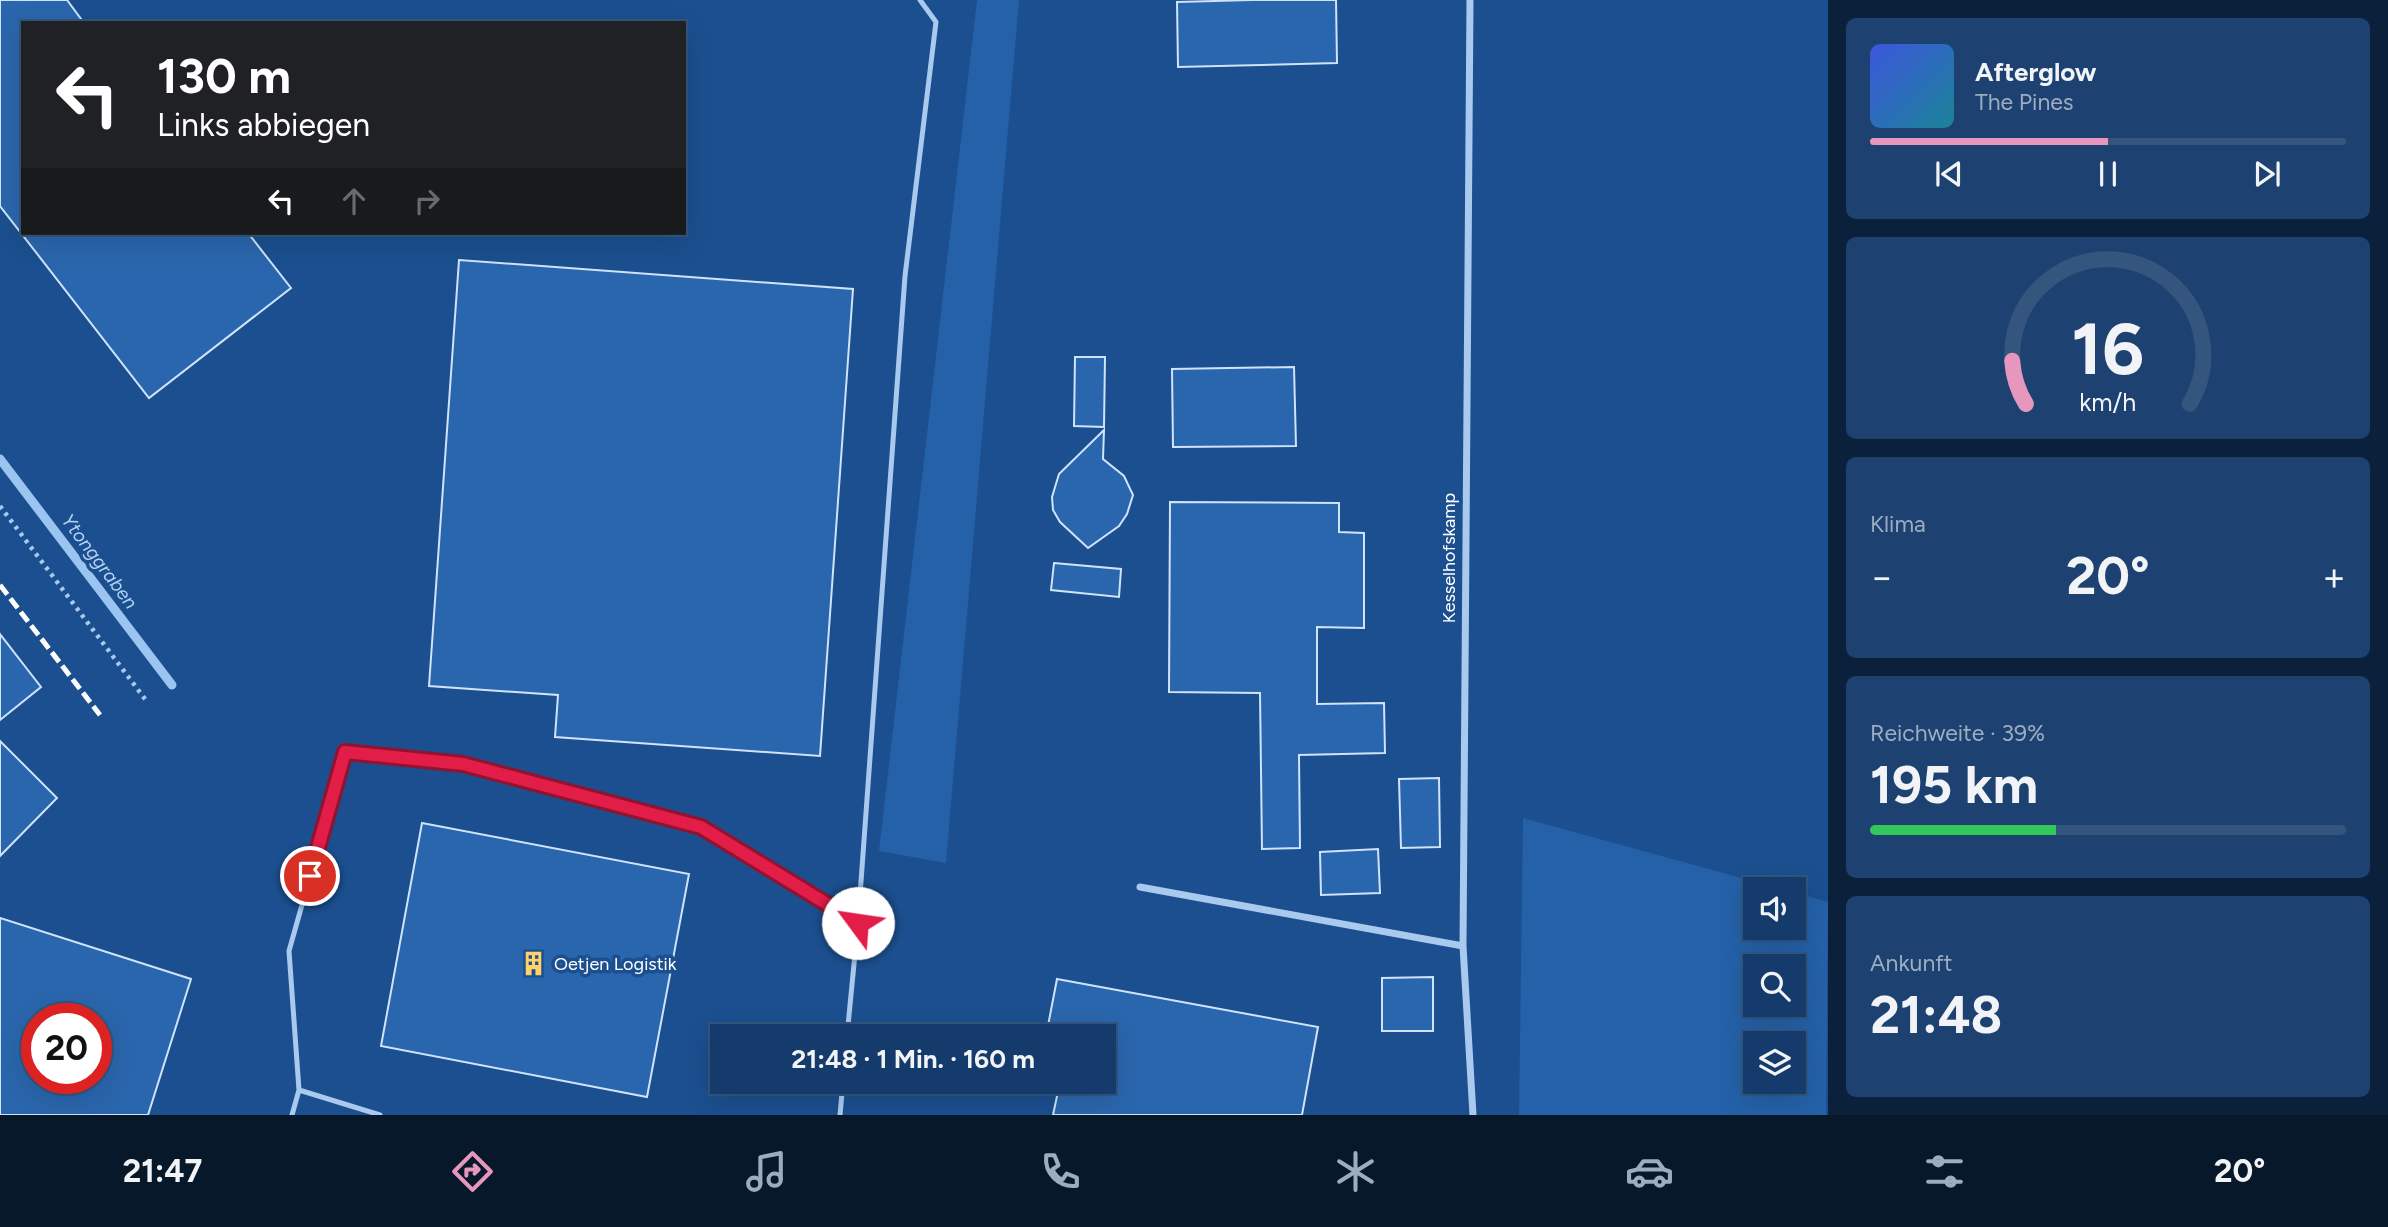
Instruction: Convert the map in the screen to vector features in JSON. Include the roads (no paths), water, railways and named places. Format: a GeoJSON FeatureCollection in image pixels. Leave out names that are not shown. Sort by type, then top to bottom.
{"type":"FeatureCollection","features":[{"type":"Feature","properties":{"kind":"street","name":"Kesselhofskamp"},"geometry":{"type":"LineString","coordinates":[[1470,0],[1463,946],[1473,1115]]}},
{"type":"Feature","properties":{"kind":"street"},"geometry":{"type":"LineString","coordinates":[[1140,887],[1463,946]]}},
{"type":"Feature","properties":{"kind":"lane"},"geometry":{"type":"LineString","coordinates":[[848,1024],[858,923],[905,276],[936,22],[920,0]]}},
{"type":"Feature","properties":{"kind":"lane"},"geometry":{"type":"LineString","coordinates":[[292,1115],[299,1090],[289,951],[345,752],[463,764],[701,827],[858,923]]}},
{"type":"Feature","properties":{"kind":"lane"},"geometry":{"type":"LineString","coordinates":[[299,1090],[380,1115]]}},
{"type":"Feature","properties":{"kind":"lane"},"geometry":{"type":"LineString","coordinates":[[840,1115],[842,1094]]}},
{"type":"Feature","properties":{"kind":"waterway","name":"Ytonggraben"},"geometry":{"type":"LineString","coordinates":[[0,459],[172,685]]}},
{"type":"Feature","properties":{"kind":"railway"},"geometry":{"type":"LineString","coordinates":[[0,585],[100,715]]}},
{"type":"Feature","properties":{"kind":"place","name":"Oetjen Logistik"},"geometry":{"type":"Point","coordinates":[534,964]}}]}
